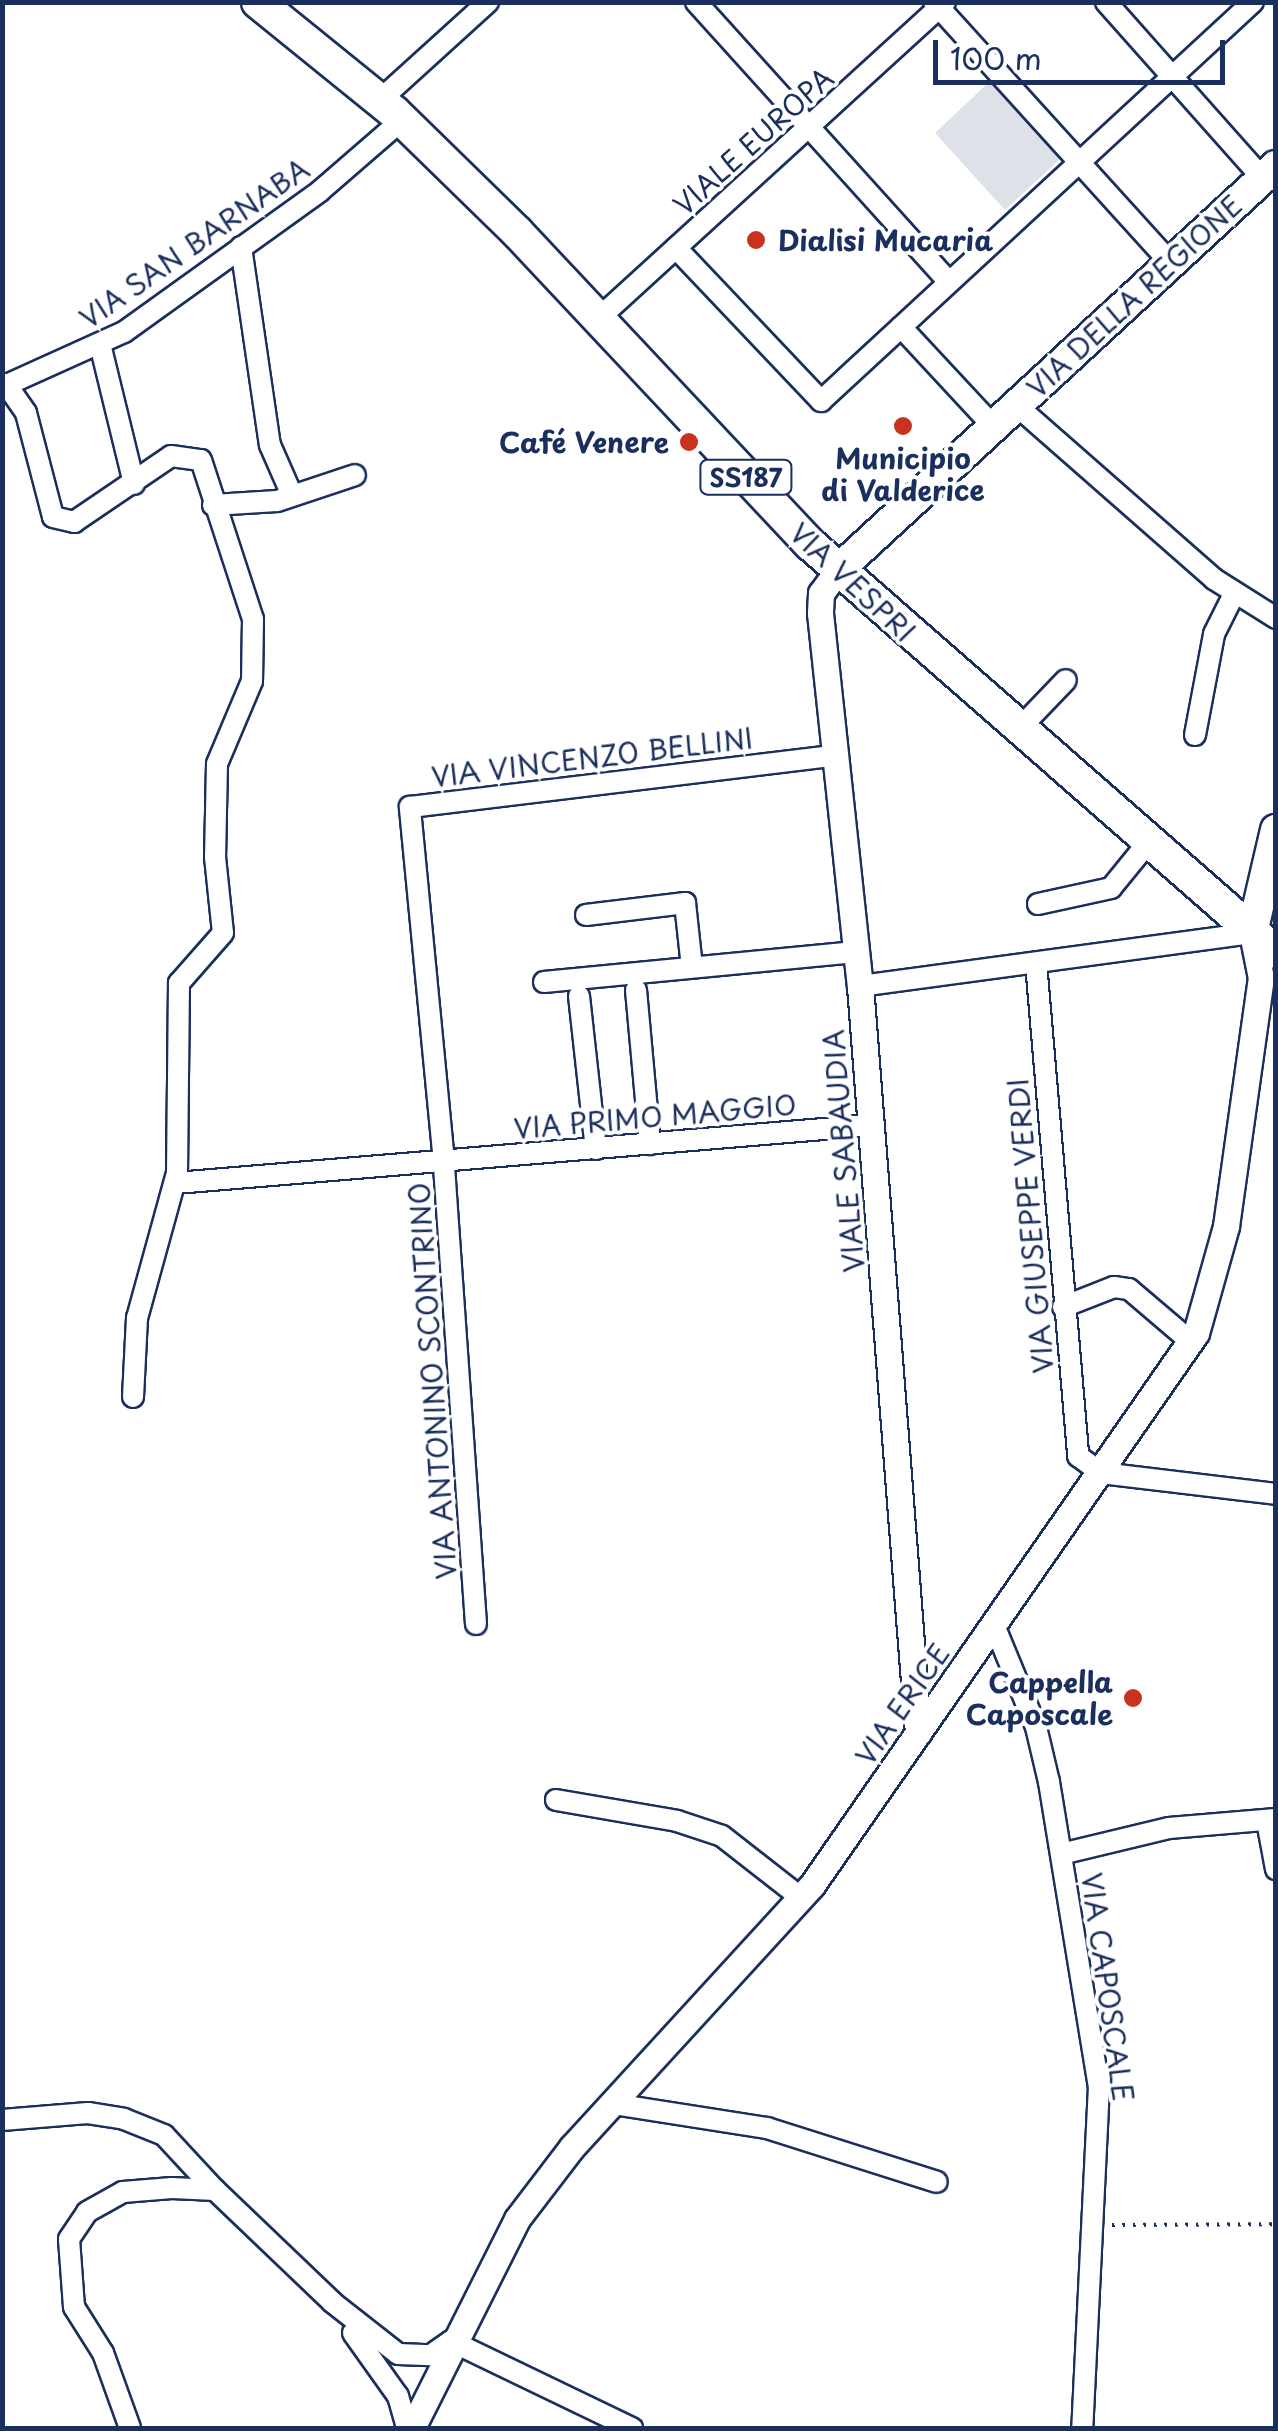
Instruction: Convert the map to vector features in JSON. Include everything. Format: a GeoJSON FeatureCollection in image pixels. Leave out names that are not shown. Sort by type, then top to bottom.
{"type":"FeatureCollection","features":[{"type":"Feature","properties":{"kind":"main road","name":"VIA VESPRI"},"geometry":{"type":"LineString","coordinates":[[258,2],[390,110],[598,319],[838,570],[1018,730],[1150,839],[1266,958]]}},
{"type":"Feature","properties":{"kind":"main road","name":"VIA DELLA REGIONE"},"geometry":{"type":"LineString","coordinates":[[838,570],[1269,172]]}},
{"type":"Feature","properties":{"kind":"main road"},"geometry":{"type":"LineString","coordinates":[[1266,958],[1276,830]]}},
{"type":"Feature","properties":{"kind":"street","name":"VIA SAN BARNABA"},"geometry":{"type":"LineString","coordinates":[[4,386],[100,344],[241,247],[390,110],[488,2]]}},
{"type":"Feature","properties":{"kind":"street"},"geometry":{"type":"LineString","coordinates":[[696,2],[950,282]]}},
{"type":"Feature","properties":{"kind":"street"},"geometry":{"type":"LineString","coordinates":[[1106,2],[1172,77],[1269,172]]}},
{"type":"Feature","properties":{"kind":"street"},"geometry":{"type":"LineString","coordinates":[[676,248],[821,401],[1253,2]]}},
{"type":"Feature","properties":{"kind":"street"},"geometry":{"type":"LineString","coordinates":[[939,4],[1170,262]]}},
{"type":"Feature","properties":{"kind":"street","name":"VIALE EUROPA"},"geometry":{"type":"LineString","coordinates":[[598,319],[939,4]]}},
{"type":"Feature","properties":{"kind":"street"},"geometry":{"type":"LineString","coordinates":[[241,247],[270,446],[292,495]]}},
{"type":"Feature","properties":{"kind":"street"},"geometry":{"type":"LineString","coordinates":[[901,327],[993,426]]}},
{"type":"Feature","properties":{"kind":"street"},"geometry":{"type":"LineString","coordinates":[[100,344],[134,484]]}},
{"type":"Feature","properties":{"kind":"street"},"geometry":{"type":"LineString","coordinates":[[4,386],[26,413],[53,517],[74,522],[171,456],[201,460],[212,505],[253,619],[252,681],[216,764],[214,857],[222,933],[179,983],[176,1183],[137,1318],[133,1397]]}},
{"type":"Feature","properties":{"kind":"street"},"geometry":{"type":"LineString","coordinates":[[1016,405],[1234,594],[1276,618]]}},
{"type":"Feature","properties":{"kind":"street"},"geometry":{"type":"LineString","coordinates":[[212,505],[240,508],[355,474]]}},
{"type":"Feature","properties":{"kind":"street","name":"VIALE SABAUDIA"},"geometry":{"type":"LineString","coordinates":[[838,570],[821,593],[820,613],[860,986],[918,1733]]}},
{"type":"Feature","properties":{"kind":"street"},"geometry":{"type":"LineString","coordinates":[[1196,735],[1214,634],[1234,594]]}},
{"type":"Feature","properties":{"kind":"street"},"geometry":{"type":"LineString","coordinates":[[1018,730],[1066,680]]}},
{"type":"Feature","properties":{"kind":"street","name":"VIA VINCENZO BELLINI"},"geometry":{"type":"LineString","coordinates":[[444,1162],[410,807],[837,755]]}},
{"type":"Feature","properties":{"kind":"street"},"geometry":{"type":"LineString","coordinates":[[1038,904],[1111,888],[1150,839]]}},
{"type":"Feature","properties":{"kind":"street"},"geometry":{"type":"LineString","coordinates":[[586,916],[685,903],[692,968]]}},
{"type":"Feature","properties":{"kind":"street"},"geometry":{"type":"LineString","coordinates":[[544,982],[856,952]]}},
{"type":"Feature","properties":{"kind":"street"},"geometry":{"type":"LineString","coordinates":[[860,986],[1036,963],[1266,958]]}},
{"type":"Feature","properties":{"kind":"street","name":"VIA ERICE"},"geometry":{"type":"LineString","coordinates":[[409,2428],[516,2219],[613,2104],[800,1897],[1190,1341],[1226,1226],[1266,958]]}},
{"type":"Feature","properties":{"kind":"street","name":"VIA GIUSEPPE VERDI"},"geometry":{"type":"LineString","coordinates":[[1036,963],[1078,1456],[1101,1473]]}},
{"type":"Feature","properties":{"kind":"street"},"geometry":{"type":"LineString","coordinates":[[636,990],[650,1144]]}},
{"type":"Feature","properties":{"kind":"street"},"geometry":{"type":"LineString","coordinates":[[580,996],[596,1149]]}},
{"type":"Feature","properties":{"kind":"street","name":"VIA PRIMO MAGGIO"},"geometry":{"type":"LineString","coordinates":[[444,1162],[871,1124]]}},
{"type":"Feature","properties":{"kind":"street","name":"VIA ANTONINO SCONTRINO"},"geometry":{"type":"LineString","coordinates":[[176,1183],[444,1162],[476,1624]]}},
{"type":"Feature","properties":{"kind":"street"},"geometry":{"type":"LineString","coordinates":[[1063,1307],[1114,1287],[1129,1289],[1190,1341]]}},
{"type":"Feature","properties":{"kind":"street"},"geometry":{"type":"LineString","coordinates":[[1101,1473],[1276,1494]]}},
{"type":"Feature","properties":{"kind":"street","name":"VIA CAPOSCALE"},"geometry":{"type":"LineString","coordinates":[[994,1624],[1036,1726],[1100,2086],[1082,2428]]}},
{"type":"Feature","properties":{"kind":"street"},"geometry":{"type":"LineString","coordinates":[[556,1800],[678,1821],[722,1836],[800,1897]]}},
{"type":"Feature","properties":{"kind":"street"},"geometry":{"type":"LineString","coordinates":[[1061,1854],[1169,1828],[1271,1820],[1276,1869]]}},
{"type":"Feature","properties":{"kind":"street"},"geometry":{"type":"LineString","coordinates":[[613,2104],[767,2128],[937,2182]]}},
{"type":"Feature","properties":{"kind":"street"},"geometry":{"type":"LineString","coordinates":[[2,2120],[106,2116],[164,2135],[215,2190],[332,2302],[431,2384]]}},
{"type":"Feature","properties":{"kind":"street"},"geometry":{"type":"LineString","coordinates":[[172,2188],[177,2148]]}},
{"type":"Feature","properties":{"kind":"street"},"geometry":{"type":"LineString","coordinates":[[130,2428],[103,2353],[74,2306],[69,2239],[87,2212],[123,2192],[215,2190]]}},
{"type":"Feature","properties":{"kind":"street"},"geometry":{"type":"LineString","coordinates":[[332,2302],[388,2377],[409,2428]]}},
{"type":"Feature","properties":{"kind":"street"},"geometry":{"type":"LineString","coordinates":[[398,2354],[431,2355],[452,2341],[632,2428]]}},
{"type":"Feature","properties":{"kind":"street"},"geometry":{"type":"LineString","coordinates":[[388,2377],[413,2387],[431,2384]]}},
{"type":"Feature","properties":{"kind":"path"},"geometry":{"type":"LineString","coordinates":[[1092,2226],[1276,2224]]}},
{"type":"Feature","properties":{"kind":"shaded area"},"geometry":{"type":"Polygon","coordinates":[[[989,82],[1060,159],[1005,210],[935,133],[989,82]]]}},
{"type":"Feature","properties":{"kind":"place","name":"Dialisi Mucaria"},"geometry":{"type":"Point","coordinates":[756,240]}},
{"type":"Feature","properties":{"kind":"place","name":"Municipio di Valderice"},"geometry":{"type":"Point","coordinates":[903,426]}},
{"type":"Feature","properties":{"kind":"place","name":"Café Venere"},"geometry":{"type":"Point","coordinates":[689,442]}},
{"type":"Feature","properties":{"kind":"place","name":"Cappella Caposcale"},"geometry":{"type":"Point","coordinates":[1133,1698]}}]}
